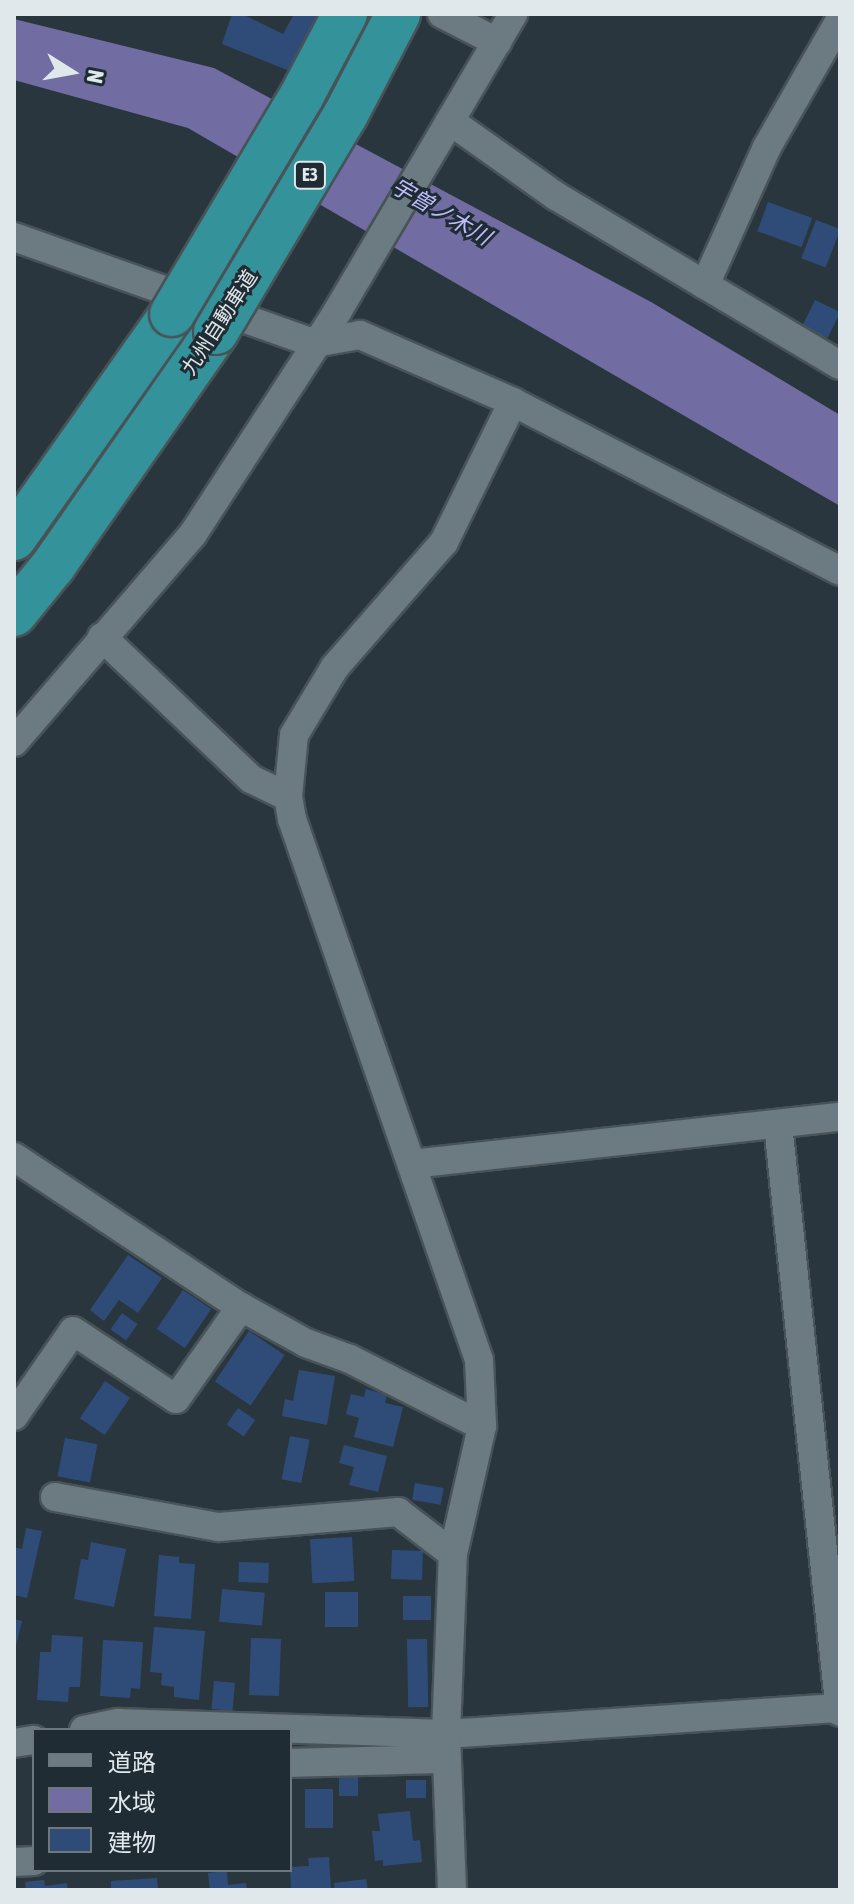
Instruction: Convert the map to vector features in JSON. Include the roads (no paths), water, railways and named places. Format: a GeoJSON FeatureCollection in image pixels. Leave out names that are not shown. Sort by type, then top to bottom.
{"type":"FeatureCollection","features":[{"type":"Feature","properties":{"kind":"highway","name":"E3"},"geometry":{"type":"LineString","coordinates":[[14,538],[172,314],[301,97],[345,14]]}},
{"type":"Feature","properties":{"kind":"highway","name":"九州自動車道"},"geometry":{"type":"LineString","coordinates":[[14,614],[53,566],[216,332],[345,116],[398,14]]}},
{"type":"Feature","properties":{"kind":"street"},"geometry":{"type":"LineString","coordinates":[[442,14],[497,42]]}},
{"type":"Feature","properties":{"kind":"street"},"geometry":{"type":"LineString","coordinates":[[14,742],[193,534],[314,343],[337,312],[513,14]]}},
{"type":"Feature","properties":{"kind":"street"},"geometry":{"type":"LineString","coordinates":[[705,285],[767,147],[840,20]]}},
{"type":"Feature","properties":{"kind":"street"},"geometry":{"type":"LineString","coordinates":[[445,129],[840,365]]}},
{"type":"Feature","properties":{"kind":"street"},"geometry":{"type":"LineString","coordinates":[[14,237],[314,343],[360,335],[513,402],[840,571]]}},
{"type":"Feature","properties":{"kind":"street"},"geometry":{"type":"LineString","coordinates":[[452,1890],[446,1747],[453,1554],[482,1426],[479,1360],[292,819],[288,797],[294,735],[335,667],[444,542],[513,402]]}},
{"type":"Feature","properties":{"kind":"street"},"geometry":{"type":"LineString","coordinates":[[102,637],[251,779],[288,797]]}},
{"type":"Feature","properties":{"kind":"street"},"geometry":{"type":"LineString","coordinates":[[412,1164],[840,1117]]}},
{"type":"Feature","properties":{"kind":"street"},"geometry":{"type":"LineString","coordinates":[[292,1763],[840,1710],[778,1124]]}},
{"type":"Feature","properties":{"kind":"street"},"geometry":{"type":"LineString","coordinates":[[14,1157],[241,1307],[306,1343],[350,1359],[482,1426]]}},
{"type":"Feature","properties":{"kind":"street"},"geometry":{"type":"LineString","coordinates":[[14,1416],[73,1331],[176,1399],[241,1307]]}},
{"type":"Feature","properties":{"kind":"street"},"geometry":{"type":"LineString","coordinates":[[55,1497],[219,1527],[398,1512],[453,1554]]}},
{"type":"Feature","properties":{"kind":"street"},"geometry":{"type":"LineString","coordinates":[[94,1728],[118,1723],[186,1728]]}},
{"type":"Feature","properties":{"kind":"street"},"geometry":{"type":"LineString","coordinates":[[292,1736],[446,1747]]}},
{"type":"Feature","properties":{"kind":"water","name":"宇曽ノ木川"},"geometry":{"type":"Polygon","coordinates":[[[14,19],[214,68],[651,302],[840,415],[840,506],[188,128],[14,80],[14,19]]]}}]}
